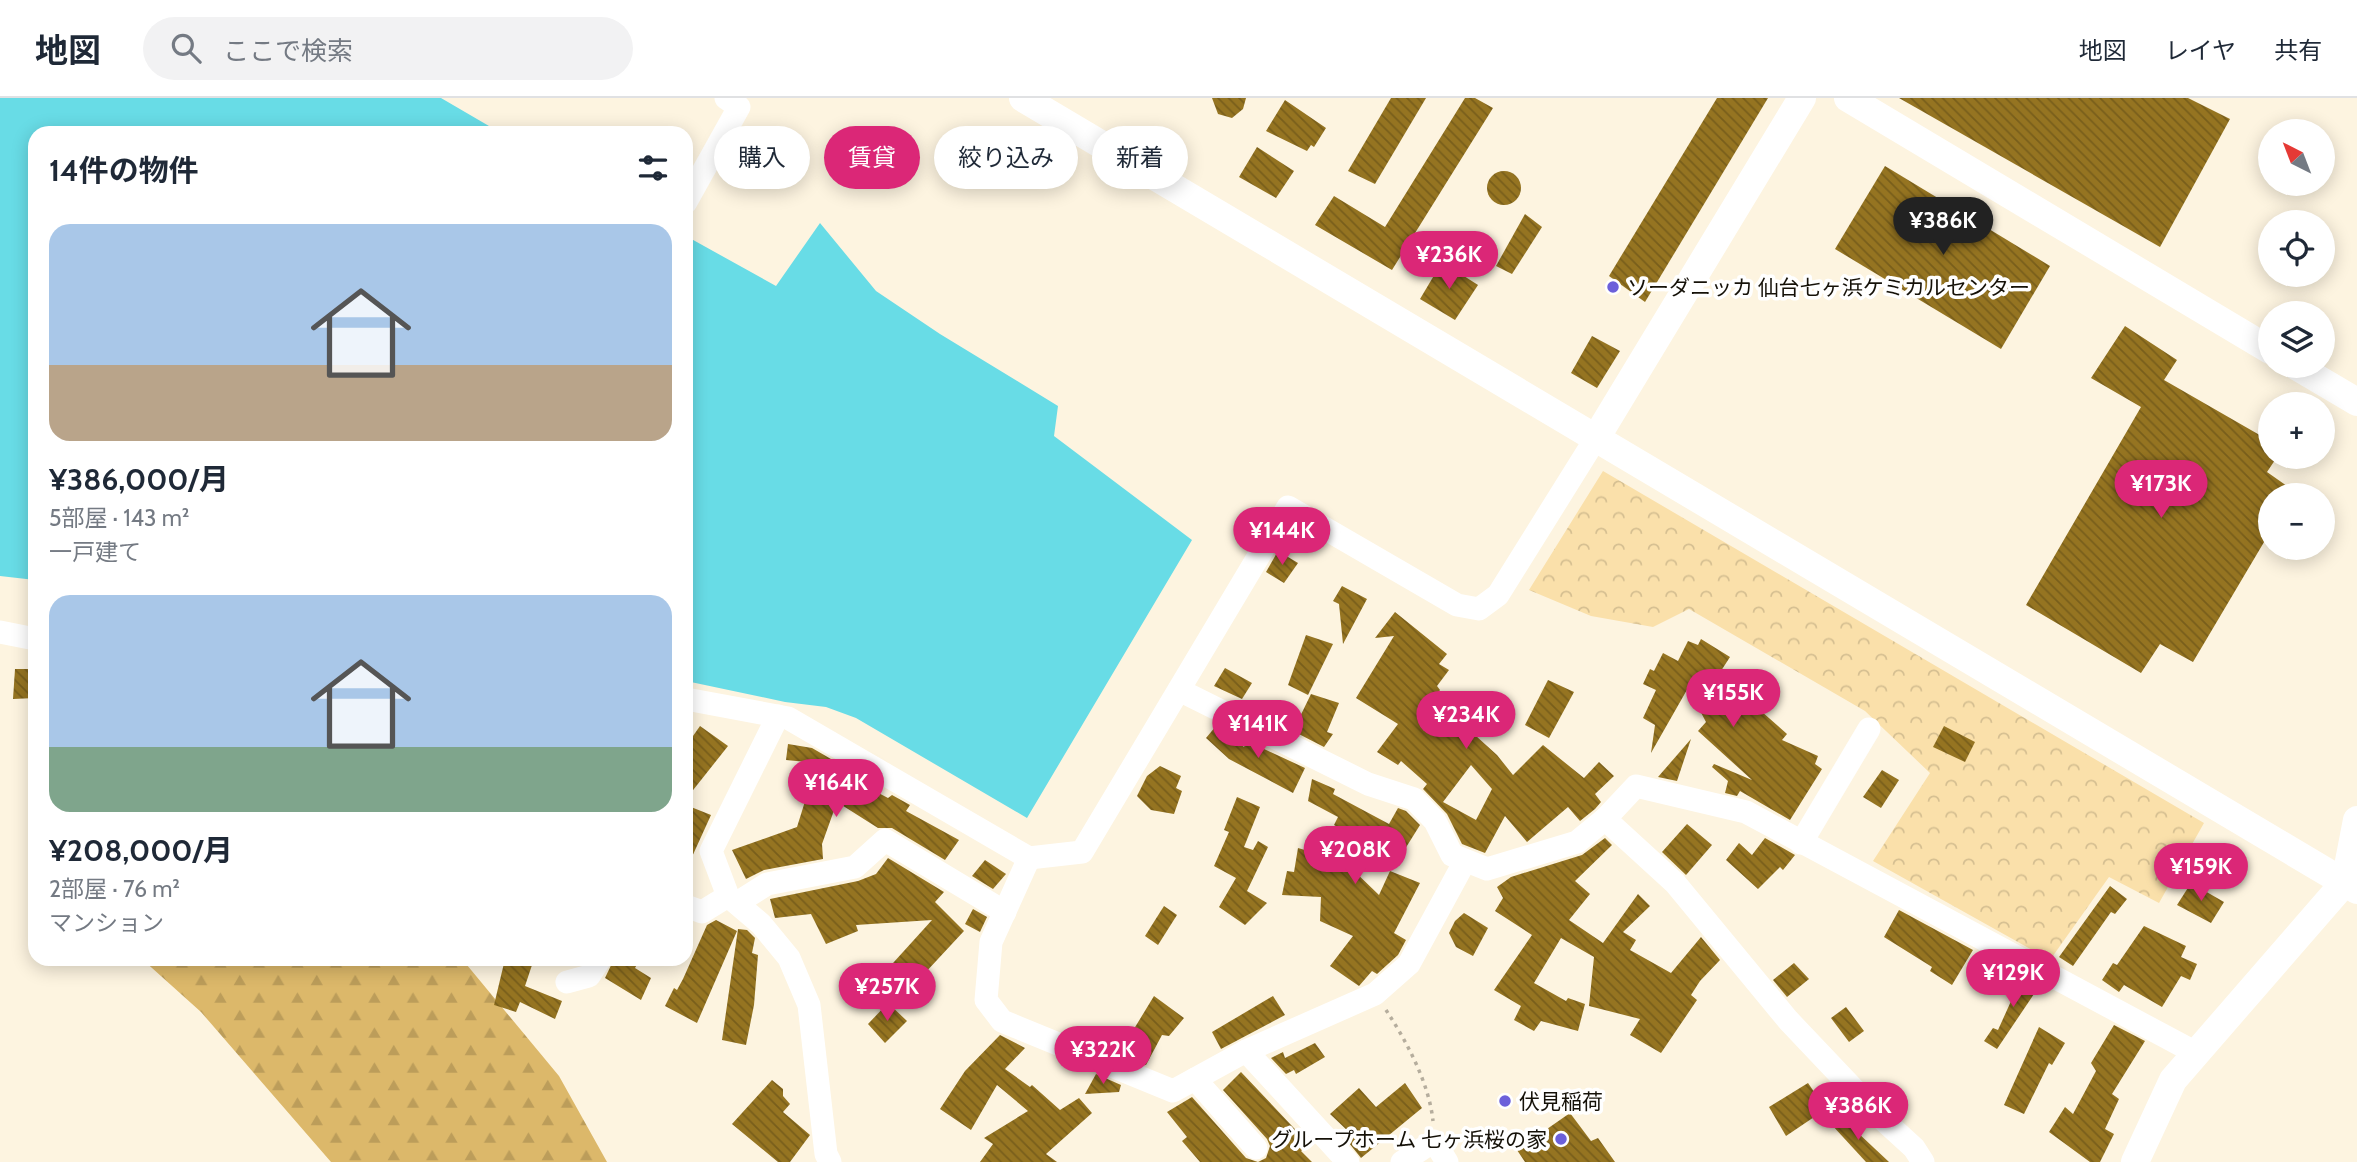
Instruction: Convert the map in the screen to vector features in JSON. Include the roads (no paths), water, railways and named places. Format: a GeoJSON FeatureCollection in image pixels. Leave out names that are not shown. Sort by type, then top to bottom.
{"type":"FeatureCollection","features":[{"type":"Feature","properties":{"kind":"street"},"geometry":{"type":"LineString","coordinates":[[693,189],[739,107],[726,98]]}},
{"type":"Feature","properties":{"kind":"street"},"geometry":{"type":"LineString","coordinates":[[693,700],[788,718],[1029,858],[1082,852],[1288,507],[1457,605],[1479,609],[1497,595],[1597,438],[1802,98]]}},
{"type":"Feature","properties":{"kind":"street"},"geometry":{"type":"LineString","coordinates":[[1849,98],[2258,343]]}},
{"type":"Feature","properties":{"kind":"street"},"geometry":{"type":"LineString","coordinates":[[1032,100],[2351,886]]}},
{"type":"Feature","properties":{"kind":"street"},"geometry":{"type":"LineString","coordinates":[[2316,378],[2357,402]]}},
{"type":"Feature","properties":{"kind":"street"},"geometry":{"type":"LineString","coordinates":[[0,632],[28,638]]}},
{"type":"Feature","properties":{"kind":"street"},"geometry":{"type":"LineString","coordinates":[[1179,690],[1368,784],[1414,799],[1435,821],[1452,855],[1487,869],[1577,842],[1605,819],[1636,786],[1746,813],[2196,1053]]}},
{"type":"Feature","properties":{"kind":"street"},"geometry":{"type":"LineString","coordinates":[[778,716],[711,851],[732,900],[761,924],[789,958],[808,1005],[826,1154],[830,1162]]}},
{"type":"Feature","properties":{"kind":"street"},"geometry":{"type":"LineString","coordinates":[[1801,843],[1869,729]]}},
{"type":"Feature","properties":{"kind":"street"},"geometry":{"type":"LineString","coordinates":[[1605,819],[1675,883],[1788,1020],[1914,1148],[1923,1162]]}},
{"type":"Feature","properties":{"kind":"street"},"geometry":{"type":"LineString","coordinates":[[2135,1162],[2173,1080],[2351,886],[2357,820]]}},
{"type":"Feature","properties":{"kind":"street"},"geometry":{"type":"LineString","coordinates":[[693,909],[702,912],[767,884],[855,867],[885,840],[1005,912]]}},
{"type":"Feature","properties":{"kind":"street"},"geometry":{"type":"LineString","coordinates":[[1029,858],[992,942],[986,1000],[1002,1021],[1173,1091],[1246,1051],[1376,994],[1409,964],[1465,861]]}},
{"type":"Feature","properties":{"kind":"street"},"geometry":{"type":"LineString","coordinates":[[567,982],[589,976],[595,966]]}},
{"type":"Feature","properties":{"kind":"street"},"geometry":{"type":"LineString","coordinates":[[1246,1051],[1348,1162]]}},
{"type":"Feature","properties":{"kind":"street"},"geometry":{"type":"LineString","coordinates":[[1195,1079],[1256,1148]]}},
{"type":"Feature","properties":{"kind":"street"},"geometry":{"type":"LineString","coordinates":[[1402,1162],[1434,1141],[1447,1162]]}},
{"type":"Feature","properties":{"kind":"water"},"geometry":{"type":"Polygon","coordinates":[[[0,98],[441,98],[489,126],[28,126],[28,579],[0,576],[0,98]]]}},
{"type":"Feature","properties":{"kind":"water"},"geometry":{"type":"Polygon","coordinates":[[[820,223],[876,291],[940,334],[1058,406],[1054,436],[1192,540],[1027,818],[856,718],[826,707],[785,702],[693,682],[693,240],[776,286],[820,223]]]}},
{"type":"Feature","properties":{"kind":"place","name":"ソーダニッカ 仙台七ヶ浜ケミカルセンター"},"geometry":{"type":"Point","coordinates":[1613,287]}},
{"type":"Feature","properties":{"kind":"place","name":"伏見稲荷"},"geometry":{"type":"Point","coordinates":[1505,1101]}},
{"type":"Feature","properties":{"kind":"place","name":"グループホーム 七ヶ浜桜の家"},"geometry":{"type":"Point","coordinates":[1561,1139]}}]}
